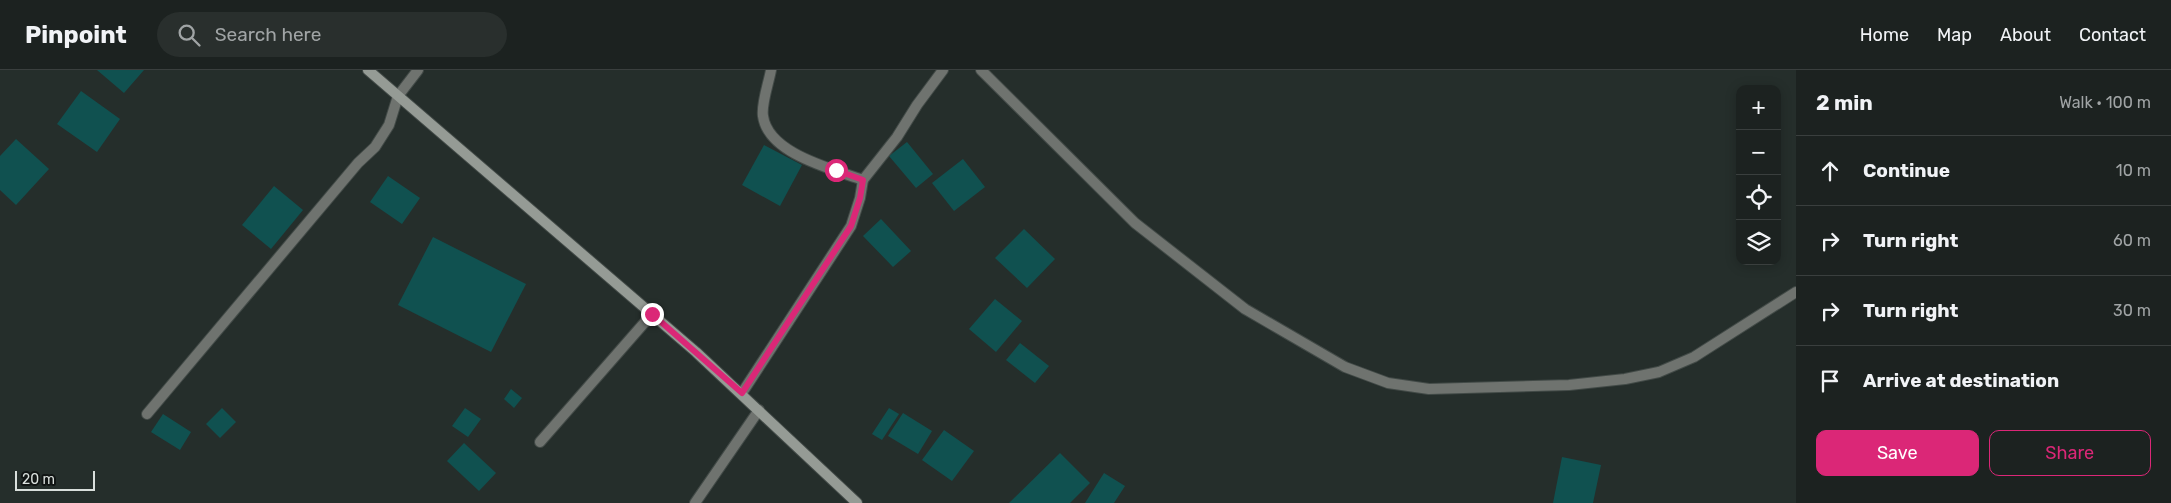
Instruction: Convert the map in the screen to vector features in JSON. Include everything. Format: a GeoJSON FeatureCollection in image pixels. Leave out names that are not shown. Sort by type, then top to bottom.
{"type":"FeatureCollection","features":[{"type":"Feature","properties":{"kind":"street"},"geometry":{"type":"LineString","coordinates":[[368,70],[742,393],[857,503]]}},
{"type":"Feature","properties":{"kind":"street"},"geometry":{"type":"LineString","coordinates":[[147,414],[358,163],[375,147],[389,125],[398,96],[418,70]]}},
{"type":"Feature","properties":{"kind":"street"},"geometry":{"type":"LineString","coordinates":[[771,70],[762,114],[766,126],[773,137],[800,157],[863,180]]}},
{"type":"Feature","properties":{"kind":"street"},"geometry":{"type":"LineString","coordinates":[[742,393],[851,226],[860,198],[863,180],[897,137],[917,104],[943,70]]}},
{"type":"Feature","properties":{"kind":"street"},"geometry":{"type":"LineString","coordinates":[[981,70],[1135,223],[1245,309],[1345,366],[1388,383],[1429,389],[1549,386],[1625,379],[1659,372],[1694,357],[1796,292]]}},
{"type":"Feature","properties":{"kind":"street"},"geometry":{"type":"LineString","coordinates":[[540,442],[652,314]]}},
{"type":"Feature","properties":{"kind":"street"},"geometry":{"type":"LineString","coordinates":[[695,503],[759,410]]}},
{"type":"Feature","properties":{"kind":"building"},"geometry":{"type":"Polygon","coordinates":[[[97,70],[144,70],[124,93],[97,70]]]}},
{"type":"Feature","properties":{"kind":"building"},"geometry":{"type":"Polygon","coordinates":[[[81,91],[120,119],[97,152],[57,124],[81,91]]]}},
{"type":"Feature","properties":{"kind":"building"},"geometry":{"type":"Polygon","coordinates":[[[16,139],[49,169],[16,205],[0,190],[0,156],[16,139]]]}},
{"type":"Feature","properties":{"kind":"building"},"geometry":{"type":"Polygon","coordinates":[[[907,142],[933,174],[916,188],[889,156],[907,142]]]}},
{"type":"Feature","properties":{"kind":"building"},"geometry":{"type":"Polygon","coordinates":[[[764,145],[802,165],[780,206],[742,185],[764,145]]]}},
{"type":"Feature","properties":{"kind":"building"},"geometry":{"type":"Polygon","coordinates":[[[963,159],[985,187],[954,211],[932,183],[963,159]]]}},
{"type":"Feature","properties":{"kind":"building"},"geometry":{"type":"Polygon","coordinates":[[[388,176],[420,198],[402,224],[370,202],[388,176]]]}},
{"type":"Feature","properties":{"kind":"building"},"geometry":{"type":"Polygon","coordinates":[[[274,186],[303,210],[271,249],[242,225],[274,186]]]}},
{"type":"Feature","properties":{"kind":"building"},"geometry":{"type":"Polygon","coordinates":[[[881,219],[911,251],[893,267],[863,236],[881,219]]]}},
{"type":"Feature","properties":{"kind":"building"},"geometry":{"type":"Polygon","coordinates":[[[1024,229],[1055,259],[1027,288],[995,258],[1024,229]]]}},
{"type":"Feature","properties":{"kind":"building"},"geometry":{"type":"Polygon","coordinates":[[[433,237],[526,284],[491,352],[398,305],[433,237]]]}},
{"type":"Feature","properties":{"kind":"building"},"geometry":{"type":"Polygon","coordinates":[[[995,299],[1022,321],[996,352],[969,329],[995,299]]]}},
{"type":"Feature","properties":{"kind":"building"},"geometry":{"type":"Polygon","coordinates":[[[1020,343],[1049,366],[1035,383],[1006,360],[1020,343]]]}},
{"type":"Feature","properties":{"kind":"building"},"geometry":{"type":"Polygon","coordinates":[[[511,389],[522,398],[514,408],[504,399],[511,389]]]}},
{"type":"Feature","properties":{"kind":"building"},"geometry":{"type":"Polygon","coordinates":[[[222,408],[236,422],[220,438],[206,424],[222,408]]]}},
{"type":"Feature","properties":{"kind":"building"},"geometry":{"type":"Polygon","coordinates":[[[465,408],[481,419],[468,437],[452,426],[465,408]]]}},
{"type":"Feature","properties":{"kind":"building"},"geometry":{"type":"Polygon","coordinates":[[[889,408],[899,414],[882,440],[872,434],[889,408]]]}},
{"type":"Feature","properties":{"kind":"building"},"geometry":{"type":"Polygon","coordinates":[[[903,413],[932,431],[918,454],[888,436],[903,413]]]}},
{"type":"Feature","properties":{"kind":"building"},"geometry":{"type":"Polygon","coordinates":[[[163,414],[191,432],[180,450],[151,432],[163,414]]]}},
{"type":"Feature","properties":{"kind":"building"},"geometry":{"type":"Polygon","coordinates":[[[944,430],[974,451],[952,481],[922,460],[944,430]]]}},
{"type":"Feature","properties":{"kind":"building"},"geometry":{"type":"Polygon","coordinates":[[[464,443],[496,473],[479,491],[447,461],[464,443]]]}},
{"type":"Feature","properties":{"kind":"building"},"geometry":{"type":"Polygon","coordinates":[[[1060,453],[1090,483],[1070,503],[1009,503],[1060,453]]]}},
{"type":"Feature","properties":{"kind":"building"},"geometry":{"type":"Polygon","coordinates":[[[1562,457],[1601,465],[1593,503],[1553,503],[1562,457]]]}},
{"type":"Feature","properties":{"kind":"building"},"geometry":{"type":"Polygon","coordinates":[[[1104,473],[1125,486],[1114,503],[1085,503],[1104,473]]]}},
{"type":"Feature","properties":{"kind":"route"},"geometry":{"type":"LineString","coordinates":[[652,314],[742,393],[851,226],[860,198],[863,180],[836,170]]}}]}
